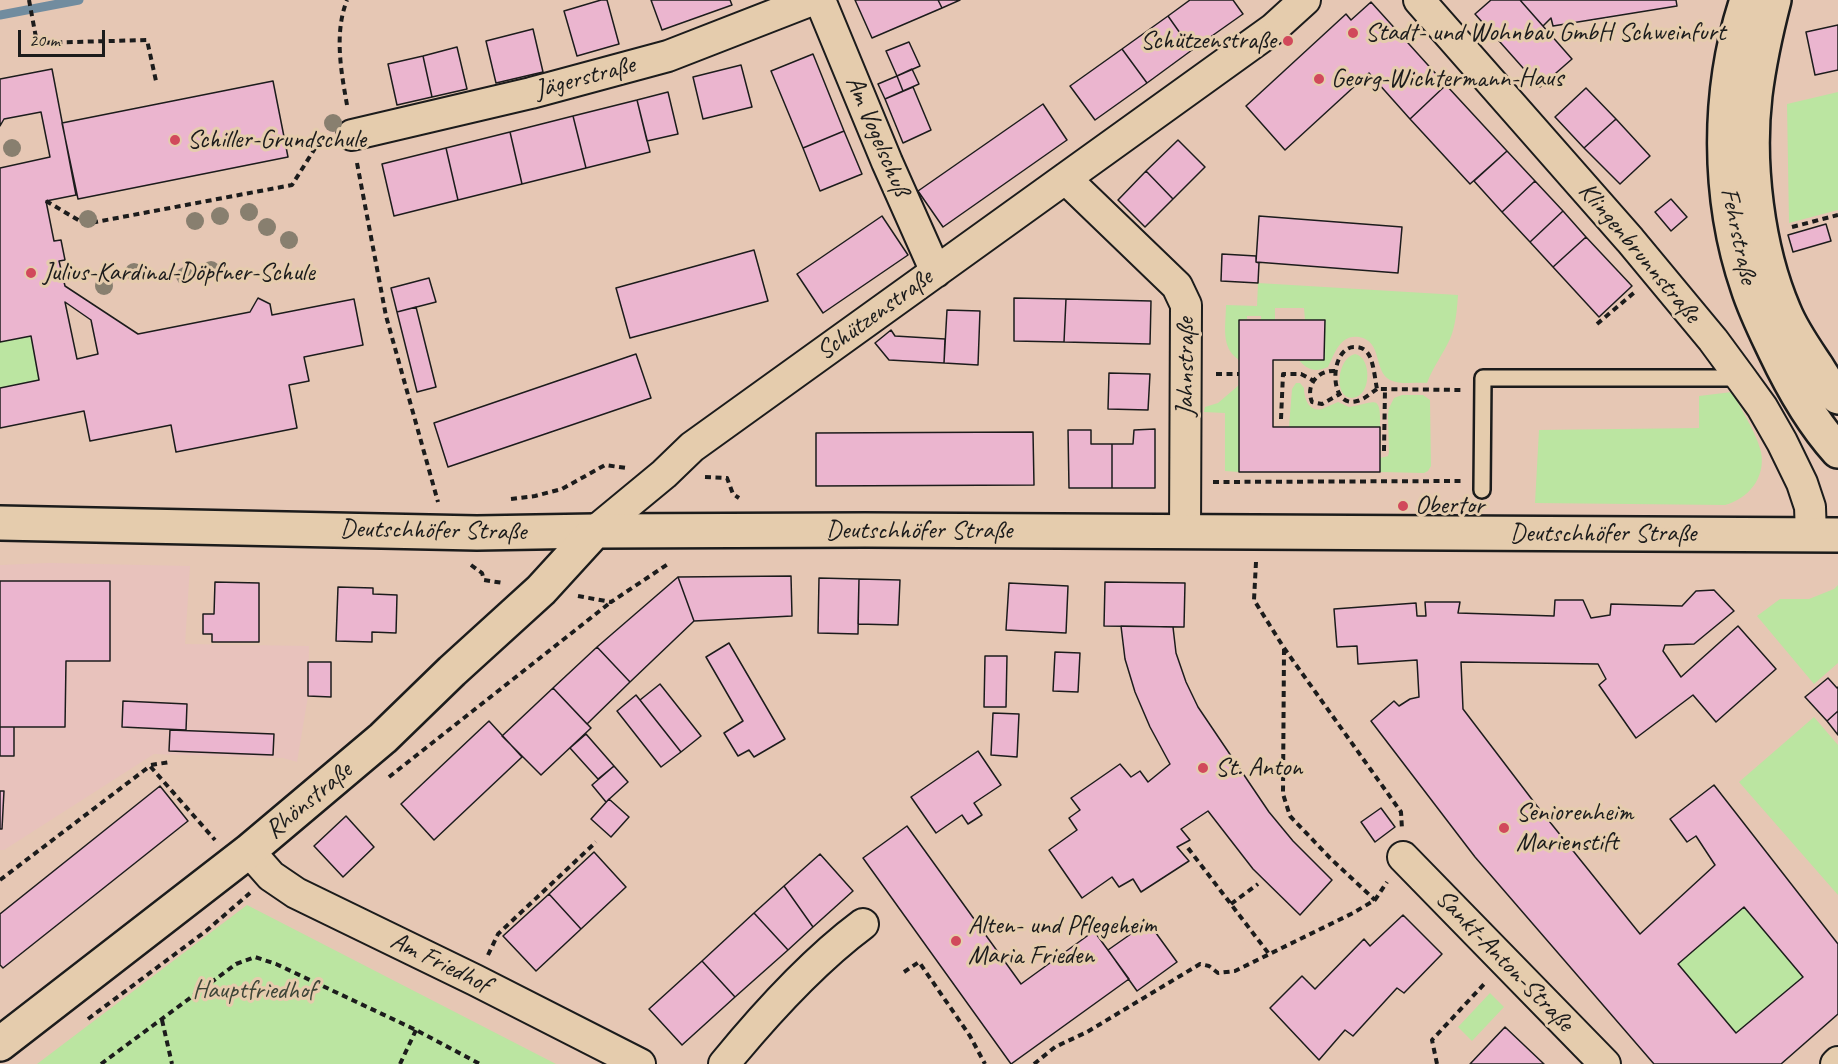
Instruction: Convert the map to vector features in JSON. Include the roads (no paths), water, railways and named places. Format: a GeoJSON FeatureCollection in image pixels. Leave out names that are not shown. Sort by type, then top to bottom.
{"type":"FeatureCollection","features":[{"type":"Feature","properties":{"kind":"main road","name":"Fehrstraße"},"geometry":{"type":"LineString","coordinates":[[1747,0],[1731,64],[1726,113],[1726,178],[1735,236],[1747,286],[1760,321],[1788,380],[1807,411],[1838,451]]}},
{"type":"Feature","properties":{"kind":"main road","name":"Fehrstraße"},"geometry":{"type":"LineString","coordinates":[[1774,0],[1764,40],[1755,95],[1752,141],[1755,194],[1773,279],[1785,313],[1805,350],[1838,397]]}},
{"type":"Feature","properties":{"kind":"main road","name":"Deutschhöfer Straße"},"geometry":{"type":"LineString","coordinates":[[0,523],[477,533],[865,530],[1824,535]]}},
{"type":"Feature","properties":{"kind":"main road","name":"Rhönstraße"},"geometry":{"type":"LineString","coordinates":[[0,1044],[249,851],[383,738],[541,590],[594,531]]}},
{"type":"Feature","properties":{"kind":"street","name":"Jägerstraße"},"geometry":{"type":"LineString","coordinates":[[352,135],[531,93],[668,56],[812,0]]}},
{"type":"Feature","properties":{"kind":"street","name":"Am Vogelschuß"},"geometry":{"type":"LineString","coordinates":[[820,0],[887,162],[936,272]]}},
{"type":"Feature","properties":{"kind":"street","name":"Schützenstraße"},"geometry":{"type":"LineString","coordinates":[[594,531],[692,447],[1273,30],[1305,0]]}},
{"type":"Feature","properties":{"kind":"street","name":"Klingenbrunnstraße"},"geometry":{"type":"LineString","coordinates":[[1419,0],[1523,117],[1713,340],[1762,407],[1782,442],[1824,535]]}},
{"type":"Feature","properties":{"kind":"street","name":"Jahnstraße"},"geometry":{"type":"LineString","coordinates":[[1066,179],[1177,286],[1182,294],[1186,306],[1185,532]]}},
{"type":"Feature","properties":{"kind":"street","name":"Am Friedhof"},"geometry":{"type":"LineString","coordinates":[[249,851],[271,876],[296,893],[640,1064]]}},
{"type":"Feature","properties":{"kind":"street","name":"Sankt-Anton-Straße"},"geometry":{"type":"LineString","coordinates":[[1403,857],[1605,1064]]}},
{"type":"Feature","properties":{"kind":"street"},"geometry":{"type":"LineString","coordinates":[[724,1064],[764,1018],[816,965],[844,938],[863,924]]}},
{"type":"Feature","properties":{"kind":"lane"},"geometry":{"type":"LineString","coordinates":[[1482,485],[1483,378],[1741,378]]}},
{"type":"Feature","properties":{"kind":"waterway"},"geometry":{"type":"LineString","coordinates":[[0,15],[79,0]]}},
{"type":"Feature","properties":{"kind":"place","name":"Stadt- und Wohnbau GmbH Schweinfurt"},"geometry":{"type":"Point","coordinates":[1353,33]}},
{"type":"Feature","properties":{"kind":"place","name":"Schützenstraße"},"geometry":{"type":"Point","coordinates":[1288,41]}},
{"type":"Feature","properties":{"kind":"place","name":"Georg-Wichtermann-Haus"},"geometry":{"type":"Point","coordinates":[1319,79]}},
{"type":"Feature","properties":{"kind":"place","name":"Schiller-Grundschule"},"geometry":{"type":"Point","coordinates":[175,140]}},
{"type":"Feature","properties":{"kind":"place","name":"Julius-Kardinal-Döpfner-Schule"},"geometry":{"type":"Point","coordinates":[31,273]}},
{"type":"Feature","properties":{"kind":"place","name":"Obertor"},"geometry":{"type":"Point","coordinates":[1403,506]}},
{"type":"Feature","properties":{"kind":"place","name":"St. Anton"},"geometry":{"type":"Point","coordinates":[1203,768]}},
{"type":"Feature","properties":{"kind":"place","name":"Seniorenheim Marienstift"},"geometry":{"type":"Point","coordinates":[1504,828]}},
{"type":"Feature","properties":{"kind":"place","name":"Alten- und Pflegeheim Maria Frieden"},"geometry":{"type":"Point","coordinates":[956,941]}},
{"type":"Feature","properties":{"kind":"park label","name":"Hauptfriedhof"},"geometry":{"type":"Point","coordinates":[254,991]}}]}
